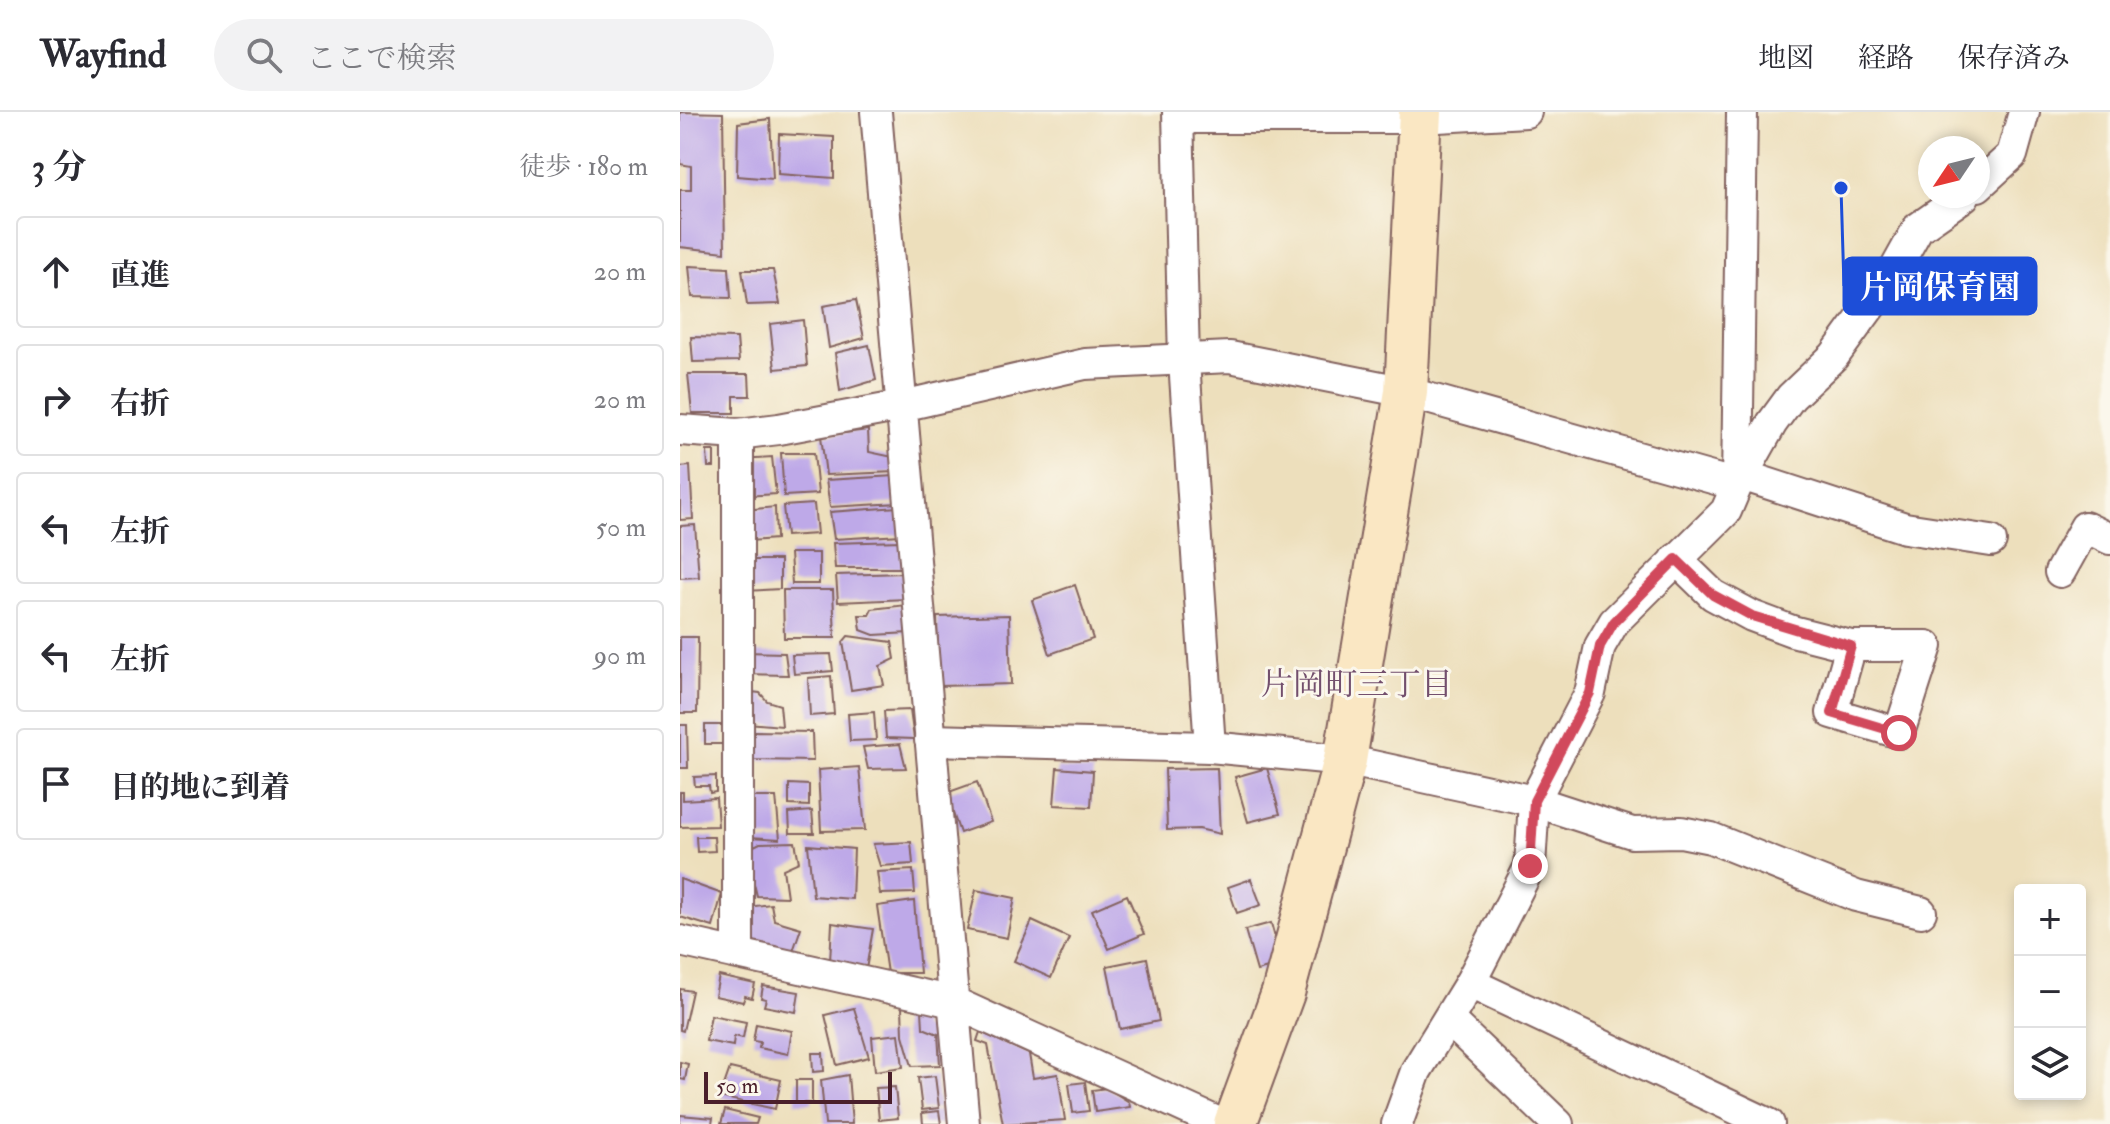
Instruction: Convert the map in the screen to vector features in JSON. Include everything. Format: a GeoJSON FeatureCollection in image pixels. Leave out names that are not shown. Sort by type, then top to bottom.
{"type":"FeatureCollection","features":[{"type":"Feature","properties":{"kind":"street"},"geometry":{"type":"LineString","coordinates":[[876,112],[964,1124]]}},
{"type":"Feature","properties":{"kind":"street"},"geometry":{"type":"LineString","coordinates":[[1210,747],[1184,361],[1178,115],[1526,112]]}},
{"type":"Feature","properties":{"kind":"street"},"geometry":{"type":"LineString","coordinates":[[1741,480],[1742,112]]}},
{"type":"Feature","properties":{"kind":"street"},"geometry":{"type":"LineString","coordinates":[[1990,175],[2012,155],[2024,112]]}},
{"type":"Feature","properties":{"kind":"street"},"geometry":{"type":"LineString","coordinates":[[1235,1124],[1283,993],[1345,760],[1406,392],[1420,115]]}},
{"type":"Feature","properties":{"kind":"street"},"geometry":{"type":"LineString","coordinates":[[1397,1124],[1416,1071],[1470,983],[1530,866],[1534,801],[1590,693],[1600,646],[1614,622],[1726,511],[1772,423],[1791,397],[1834,356],[1888,282],[1918,228],[1947,208]]}},
{"type":"Feature","properties":{"kind":"street"},"geometry":{"type":"LineString","coordinates":[[680,430],[738,434],[902,406],[1085,364],[1230,357],[1406,392],[1741,480],[1905,528],[1991,541]]}},
{"type":"Feature","properties":{"kind":"street"},"geometry":{"type":"LineString","coordinates":[[738,434],[738,951]]}},
{"type":"Feature","properties":{"kind":"street"},"geometry":{"type":"LineString","coordinates":[[2060,572],[2085,527],[2110,539]]}},
{"type":"Feature","properties":{"kind":"street"},"geometry":{"type":"LineString","coordinates":[[1676,559],[1713,595],[1752,616],[1851,646]]}},
{"type":"Feature","properties":{"kind":"street"},"geometry":{"type":"LineString","coordinates":[[930,740],[1210,747],[1345,760],[1534,801],[1632,833],[1681,832],[1711,838],[1856,896],[1921,912]]}},
{"type":"Feature","properties":{"kind":"street"},"geometry":{"type":"LineString","coordinates":[[680,941],[738,951],[953,1002],[1221,1124]]}},
{"type":"Feature","properties":{"kind":"street"},"geometry":{"type":"LineString","coordinates":[[1470,983],[1769,1124]]}},
{"type":"Feature","properties":{"kind":"street"},"geometry":{"type":"LineString","coordinates":[[1449,1020],[1558,1124]]}},
{"type":"Feature","properties":{"kind":"building"},"geometry":{"type":"Polygon","coordinates":[[[680,112],[723,113],[725,252],[680,247],[680,190],[691,190],[691,166],[680,164],[680,112]]]}},
{"type":"Feature","properties":{"kind":"building"},"geometry":{"type":"Polygon","coordinates":[[[770,119],[773,179],[737,176],[738,123],[770,119]]]}},
{"type":"Feature","properties":{"kind":"building"},"geometry":{"type":"Polygon","coordinates":[[[779,134],[834,137],[834,178],[778,174],[779,134]]]}},
{"type":"Feature","properties":{"kind":"building"},"geometry":{"type":"Polygon","coordinates":[[[689,266],[729,268],[731,298],[692,297],[689,266]]]}},
{"type":"Feature","properties":{"kind":"building"},"geometry":{"type":"Polygon","coordinates":[[[742,270],[773,270],[780,304],[747,305],[742,270]]]}},
{"type":"Feature","properties":{"kind":"building"},"geometry":{"type":"Polygon","coordinates":[[[856,300],[864,338],[829,348],[823,306],[856,300]]]}},
{"type":"Feature","properties":{"kind":"building"},"geometry":{"type":"Polygon","coordinates":[[[803,320],[807,366],[775,369],[770,324],[803,320]]]}},
{"type":"Feature","properties":{"kind":"building"},"geometry":{"type":"Polygon","coordinates":[[[691,337],[737,338],[739,361],[693,362],[691,337]]]}},
{"type":"Feature","properties":{"kind":"building"},"geometry":{"type":"Polygon","coordinates":[[[869,345],[876,380],[840,391],[835,353],[869,345]]]}},
{"type":"Feature","properties":{"kind":"building"},"geometry":{"type":"Polygon","coordinates":[[[688,374],[749,374],[750,396],[734,396],[734,413],[692,413],[688,374]]]}},
{"type":"Feature","properties":{"kind":"building"},"geometry":{"type":"Polygon","coordinates":[[[868,430],[869,452],[893,457],[895,472],[826,475],[821,436],[868,430]]]}},
{"type":"Feature","properties":{"kind":"building"},"geometry":{"type":"Polygon","coordinates":[[[707,451],[714,451],[714,467],[708,467],[707,451]]]}},
{"type":"Feature","properties":{"kind":"building"},"geometry":{"type":"Polygon","coordinates":[[[781,453],[814,453],[818,494],[784,496],[781,453]]]}},
{"type":"Feature","properties":{"kind":"building"},"geometry":{"type":"Polygon","coordinates":[[[772,457],[776,494],[744,496],[740,459],[772,457]]]}},
{"type":"Feature","properties":{"kind":"building"},"geometry":{"type":"Polygon","coordinates":[[[690,466],[693,519],[680,520],[680,467],[690,466]]]}},
{"type":"Feature","properties":{"kind":"building"},"geometry":{"type":"Polygon","coordinates":[[[895,476],[899,503],[830,507],[826,480],[895,476]]]}},
{"type":"Feature","properties":{"kind":"building"},"geometry":{"type":"Polygon","coordinates":[[[814,504],[817,534],[786,536],[783,506],[814,504]]]}},
{"type":"Feature","properties":{"kind":"building"},"geometry":{"type":"Polygon","coordinates":[[[775,507],[776,539],[749,541],[745,510],[775,507]]]}},
{"type":"Feature","properties":{"kind":"building"},"geometry":{"type":"Polygon","coordinates":[[[898,507],[901,535],[834,539],[830,512],[898,507]]]}},
{"type":"Feature","properties":{"kind":"building"},"geometry":{"type":"Polygon","coordinates":[[[695,525],[699,577],[680,578],[680,526],[695,525]]]}},
{"type":"Feature","properties":{"kind":"building"},"geometry":{"type":"Polygon","coordinates":[[[901,541],[903,568],[835,568],[833,543],[901,541]]]}},
{"type":"Feature","properties":{"kind":"building"},"geometry":{"type":"Polygon","coordinates":[[[790,553],[819,553],[819,584],[792,584],[790,553]]]}},
{"type":"Feature","properties":{"kind":"building"},"geometry":{"type":"Polygon","coordinates":[[[744,560],[780,560],[780,589],[746,591],[744,560]]]}},
{"type":"Feature","properties":{"kind":"building"},"geometry":{"type":"Polygon","coordinates":[[[905,573],[907,599],[838,602],[836,575],[905,573]]]}},
{"type":"Feature","properties":{"kind":"building"},"geometry":{"type":"Polygon","coordinates":[[[1075,585],[1093,639],[1050,654],[1032,600],[1075,585]]]}},
{"type":"Feature","properties":{"kind":"building"},"geometry":{"type":"Polygon","coordinates":[[[783,590],[833,590],[835,638],[784,638],[783,590]]]}},
{"type":"Feature","properties":{"kind":"building"},"geometry":{"type":"Polygon","coordinates":[[[906,605],[909,633],[874,635],[861,630],[859,615],[869,615],[872,609],[906,605]]]}},
{"type":"Feature","properties":{"kind":"building"},"geometry":{"type":"Polygon","coordinates":[[[1009,615],[1011,684],[939,686],[937,617],[1009,615]]]}},
{"type":"Feature","properties":{"kind":"building"},"geometry":{"type":"Polygon","coordinates":[[[848,636],[892,642],[895,659],[880,666],[884,685],[851,690],[843,642],[848,636]]]}},
{"type":"Feature","properties":{"kind":"building"},"geometry":{"type":"Polygon","coordinates":[[[680,637],[698,637],[697,713],[680,713],[680,637]]]}},
{"type":"Feature","properties":{"kind":"building"},"geometry":{"type":"Polygon","coordinates":[[[745,652],[785,653],[788,675],[746,674],[745,652]]]}},
{"type":"Feature","properties":{"kind":"building"},"geometry":{"type":"Polygon","coordinates":[[[831,654],[833,671],[794,674],[792,655],[831,654]]]}},
{"type":"Feature","properties":{"kind":"building"},"geometry":{"type":"Polygon","coordinates":[[[831,676],[834,714],[810,716],[808,678],[831,676]]]}},
{"type":"Feature","properties":{"kind":"building"},"geometry":{"type":"Polygon","coordinates":[[[743,691],[760,693],[767,701],[780,705],[782,726],[748,723],[743,691]]]}},
{"type":"Feature","properties":{"kind":"building"},"geometry":{"type":"Polygon","coordinates":[[[910,710],[914,739],[886,738],[884,711],[910,710]]]}},
{"type":"Feature","properties":{"kind":"building"},"geometry":{"type":"Polygon","coordinates":[[[874,712],[876,740],[850,741],[848,714],[874,712]]]}},
{"type":"Feature","properties":{"kind":"building"},"geometry":{"type":"Polygon","coordinates":[[[680,725],[687,725],[688,768],[680,768],[680,725]]]}},
{"type":"Feature","properties":{"kind":"building"},"geometry":{"type":"Polygon","coordinates":[[[705,725],[722,725],[723,744],[705,744],[705,725]]]}},
{"type":"Feature","properties":{"kind":"building"},"geometry":{"type":"Polygon","coordinates":[[[753,731],[812,732],[813,761],[754,760],[753,731]]]}},
{"type":"Feature","properties":{"kind":"building"},"geometry":{"type":"Polygon","coordinates":[[[900,744],[906,768],[868,769],[863,747],[900,744]]]}},
{"type":"Feature","properties":{"kind":"building"},"geometry":{"type":"Polygon","coordinates":[[[859,767],[865,830],[821,831],[818,770],[859,767]]]}},
{"type":"Feature","properties":{"kind":"building"},"geometry":{"type":"Polygon","coordinates":[[[1057,768],[1093,771],[1091,807],[1054,805],[1057,768]]]}},
{"type":"Feature","properties":{"kind":"building"},"geometry":{"type":"Polygon","coordinates":[[[1217,768],[1220,834],[1199,829],[1167,830],[1165,769],[1217,768]]]}},
{"type":"Feature","properties":{"kind":"building"},"geometry":{"type":"Polygon","coordinates":[[[1267,768],[1280,814],[1248,822],[1235,777],[1267,768]]]}},
{"type":"Feature","properties":{"kind":"building"},"geometry":{"type":"Polygon","coordinates":[[[716,776],[716,792],[710,793],[709,786],[695,786],[694,777],[716,776]]]}},
{"type":"Feature","properties":{"kind":"building"},"geometry":{"type":"Polygon","coordinates":[[[977,782],[991,822],[960,833],[946,793],[977,782]]]}},
{"type":"Feature","properties":{"kind":"building"},"geometry":{"type":"Polygon","coordinates":[[[789,784],[809,785],[809,806],[789,805],[789,784]]]}},
{"type":"Feature","properties":{"kind":"building"},"geometry":{"type":"Polygon","coordinates":[[[680,792],[683,792],[683,800],[716,798],[718,826],[680,827],[680,792]]]}},
{"type":"Feature","properties":{"kind":"building"},"geometry":{"type":"Polygon","coordinates":[[[746,797],[776,797],[780,839],[750,837],[746,797]]]}},
{"type":"Feature","properties":{"kind":"building"},"geometry":{"type":"Polygon","coordinates":[[[812,811],[814,833],[790,833],[789,813],[812,811]]]}},
{"type":"Feature","properties":{"kind":"building"},"geometry":{"type":"Polygon","coordinates":[[[696,837],[714,837],[715,851],[697,852],[696,837]]]}},
{"type":"Feature","properties":{"kind":"building"},"geometry":{"type":"Polygon","coordinates":[[[795,842],[799,862],[783,869],[787,897],[757,896],[746,850],[760,843],[795,842]]]}},
{"type":"Feature","properties":{"kind":"building"},"geometry":{"type":"Polygon","coordinates":[[[911,842],[913,864],[880,866],[873,844],[911,842]]]}},
{"type":"Feature","properties":{"kind":"building"},"geometry":{"type":"Polygon","coordinates":[[[808,845],[854,849],[852,899],[813,896],[808,845]]]}},
{"type":"Feature","properties":{"kind":"building"},"geometry":{"type":"Polygon","coordinates":[[[913,870],[915,893],[880,894],[877,872],[913,870]]]}},
{"type":"Feature","properties":{"kind":"building"},"geometry":{"type":"Polygon","coordinates":[[[680,879],[722,894],[713,927],[680,917],[680,879]]]}},
{"type":"Feature","properties":{"kind":"building"},"geometry":{"type":"Polygon","coordinates":[[[1251,879],[1261,905],[1237,913],[1228,887],[1251,879]]]}},
{"type":"Feature","properties":{"kind":"building"},"geometry":{"type":"Polygon","coordinates":[[[976,890],[1015,898],[1007,938],[967,930],[976,890]]]}},
{"type":"Feature","properties":{"kind":"building"},"geometry":{"type":"Polygon","coordinates":[[[1127,895],[1144,934],[1109,949],[1092,910],[1127,895]]]}},
{"type":"Feature","properties":{"kind":"building"},"geometry":{"type":"Polygon","coordinates":[[[914,901],[920,973],[887,973],[877,906],[914,901]]]}},
{"type":"Feature","properties":{"kind":"building"},"geometry":{"type":"Polygon","coordinates":[[[771,904],[774,920],[801,928],[792,954],[750,944],[747,907],[771,904]]]}},
{"type":"Feature","properties":{"kind":"building"},"geometry":{"type":"Polygon","coordinates":[[[1032,921],[1069,938],[1051,978],[1014,961],[1032,921]]]}},
{"type":"Feature","properties":{"kind":"building"},"geometry":{"type":"Polygon","coordinates":[[[832,923],[873,929],[866,969],[830,962],[832,923]]]}},
{"type":"Feature","properties":{"kind":"building"},"geometry":{"type":"Polygon","coordinates":[[[1271,923],[1282,964],[1257,971],[1245,930],[1271,923]]]}},
{"type":"Feature","properties":{"kind":"building"},"geometry":{"type":"Polygon","coordinates":[[[1147,958],[1159,1021],[1120,1029],[1107,966],[1147,958]]]}},
{"type":"Feature","properties":{"kind":"building"},"geometry":{"type":"Polygon","coordinates":[[[719,976],[755,984],[752,998],[745,996],[743,1002],[715,996],[719,976]]]}},
{"type":"Feature","properties":{"kind":"building"},"geometry":{"type":"Polygon","coordinates":[[[763,986],[799,992],[796,1012],[764,1006],[766,999],[761,998],[763,986]]]}},
{"type":"Feature","properties":{"kind":"building"},"geometry":{"type":"Polygon","coordinates":[[[680,989],[692,991],[683,1031],[680,1030],[680,989]]]}},
{"type":"Feature","properties":{"kind":"building"},"geometry":{"type":"Polygon","coordinates":[[[902,1007],[922,1010],[923,1028],[938,1034],[940,1065],[912,1066],[903,1035],[902,1007]]]}},
{"type":"Feature","properties":{"kind":"building"},"geometry":{"type":"Polygon","coordinates":[[[854,1008],[869,1057],[837,1065],[825,1015],[854,1008]]]}},
{"type":"Feature","properties":{"kind":"building"},"geometry":{"type":"Polygon","coordinates":[[[711,1015],[746,1022],[743,1038],[734,1036],[733,1046],[706,1041],[711,1015]]]}},
{"type":"Feature","properties":{"kind":"building"},"geometry":{"type":"Polygon","coordinates":[[[756,1024],[792,1031],[788,1054],[759,1048],[760,1042],[753,1041],[756,1024]]]}},
{"type":"Feature","properties":{"kind":"building"},"geometry":{"type":"Polygon","coordinates":[[[980,1032],[1029,1054],[1033,1078],[1058,1074],[1065,1120],[1003,1124],[988,1045],[977,1041],[980,1032]]]}},
{"type":"Feature","properties":{"kind":"building"},"geometry":{"type":"Polygon","coordinates":[[[899,1034],[903,1067],[875,1071],[872,1037],[899,1034]]]}},
{"type":"Feature","properties":{"kind":"building"},"geometry":{"type":"Polygon","coordinates":[[[812,1053],[823,1053],[824,1071],[813,1072],[812,1053]]]}},
{"type":"Feature","properties":{"kind":"building"},"geometry":{"type":"Polygon","coordinates":[[[680,1062],[688,1064],[685,1080],[680,1079],[680,1062]]]}},
{"type":"Feature","properties":{"kind":"building"},"geometry":{"type":"Polygon","coordinates":[[[730,1068],[781,1080],[775,1109],[720,1097],[730,1068]]]}},
{"type":"Feature","properties":{"kind":"building"},"geometry":{"type":"Polygon","coordinates":[[[848,1075],[852,1124],[825,1124],[821,1080],[848,1075]]]}},
{"type":"Feature","properties":{"kind":"building"},"geometry":{"type":"Polygon","coordinates":[[[935,1076],[939,1108],[922,1110],[918,1078],[935,1076]]]}},
{"type":"Feature","properties":{"kind":"building"},"geometry":{"type":"Polygon","coordinates":[[[796,1080],[812,1080],[812,1103],[796,1103],[796,1080]]]}},
{"type":"Feature","properties":{"kind":"building"},"geometry":{"type":"Polygon","coordinates":[[[1085,1082],[1089,1111],[1073,1113],[1069,1084],[1085,1082]]]}},
{"type":"Feature","properties":{"kind":"building"},"geometry":{"type":"Polygon","coordinates":[[[895,1087],[898,1118],[879,1120],[876,1088],[895,1087]]]}},
{"type":"Feature","properties":{"kind":"building"},"geometry":{"type":"Polygon","coordinates":[[[1107,1088],[1129,1102],[1130,1107],[1095,1112],[1092,1090],[1107,1088]]]}},
{"type":"Feature","properties":{"kind":"building"},"geometry":{"type":"Polygon","coordinates":[[[725,1110],[758,1118],[756,1124],[721,1124],[725,1110]]]}},
{"type":"Feature","properties":{"kind":"building"},"geometry":{"type":"Polygon","coordinates":[[[939,1111],[941,1124],[923,1124],[922,1113],[939,1111]]]}},
{"type":"Feature","properties":{"kind":"building"},"geometry":{"type":"Polygon","coordinates":[[[680,1115],[713,1118],[712,1124],[680,1124],[680,1115]]]}},
{"type":"Feature","properties":{"kind":"place","name":"片岡保育園"},"geometry":{"type":"Point","coordinates":[1841,188]}},
{"type":"Feature","properties":{"kind":"district","name":"片岡町三丁目"},"geometry":{"type":"Point","coordinates":[1357,684]}},
{"type":"Feature","properties":{"kind":"route"},"geometry":{"type":"LineString","coordinates":[[1530,866],[1534,801],[1590,693],[1600,646],[1614,622],[1676,559],[1713,595],[1752,616],[1792,631],[1851,646],[1832,713],[1899,733]]}}]}
